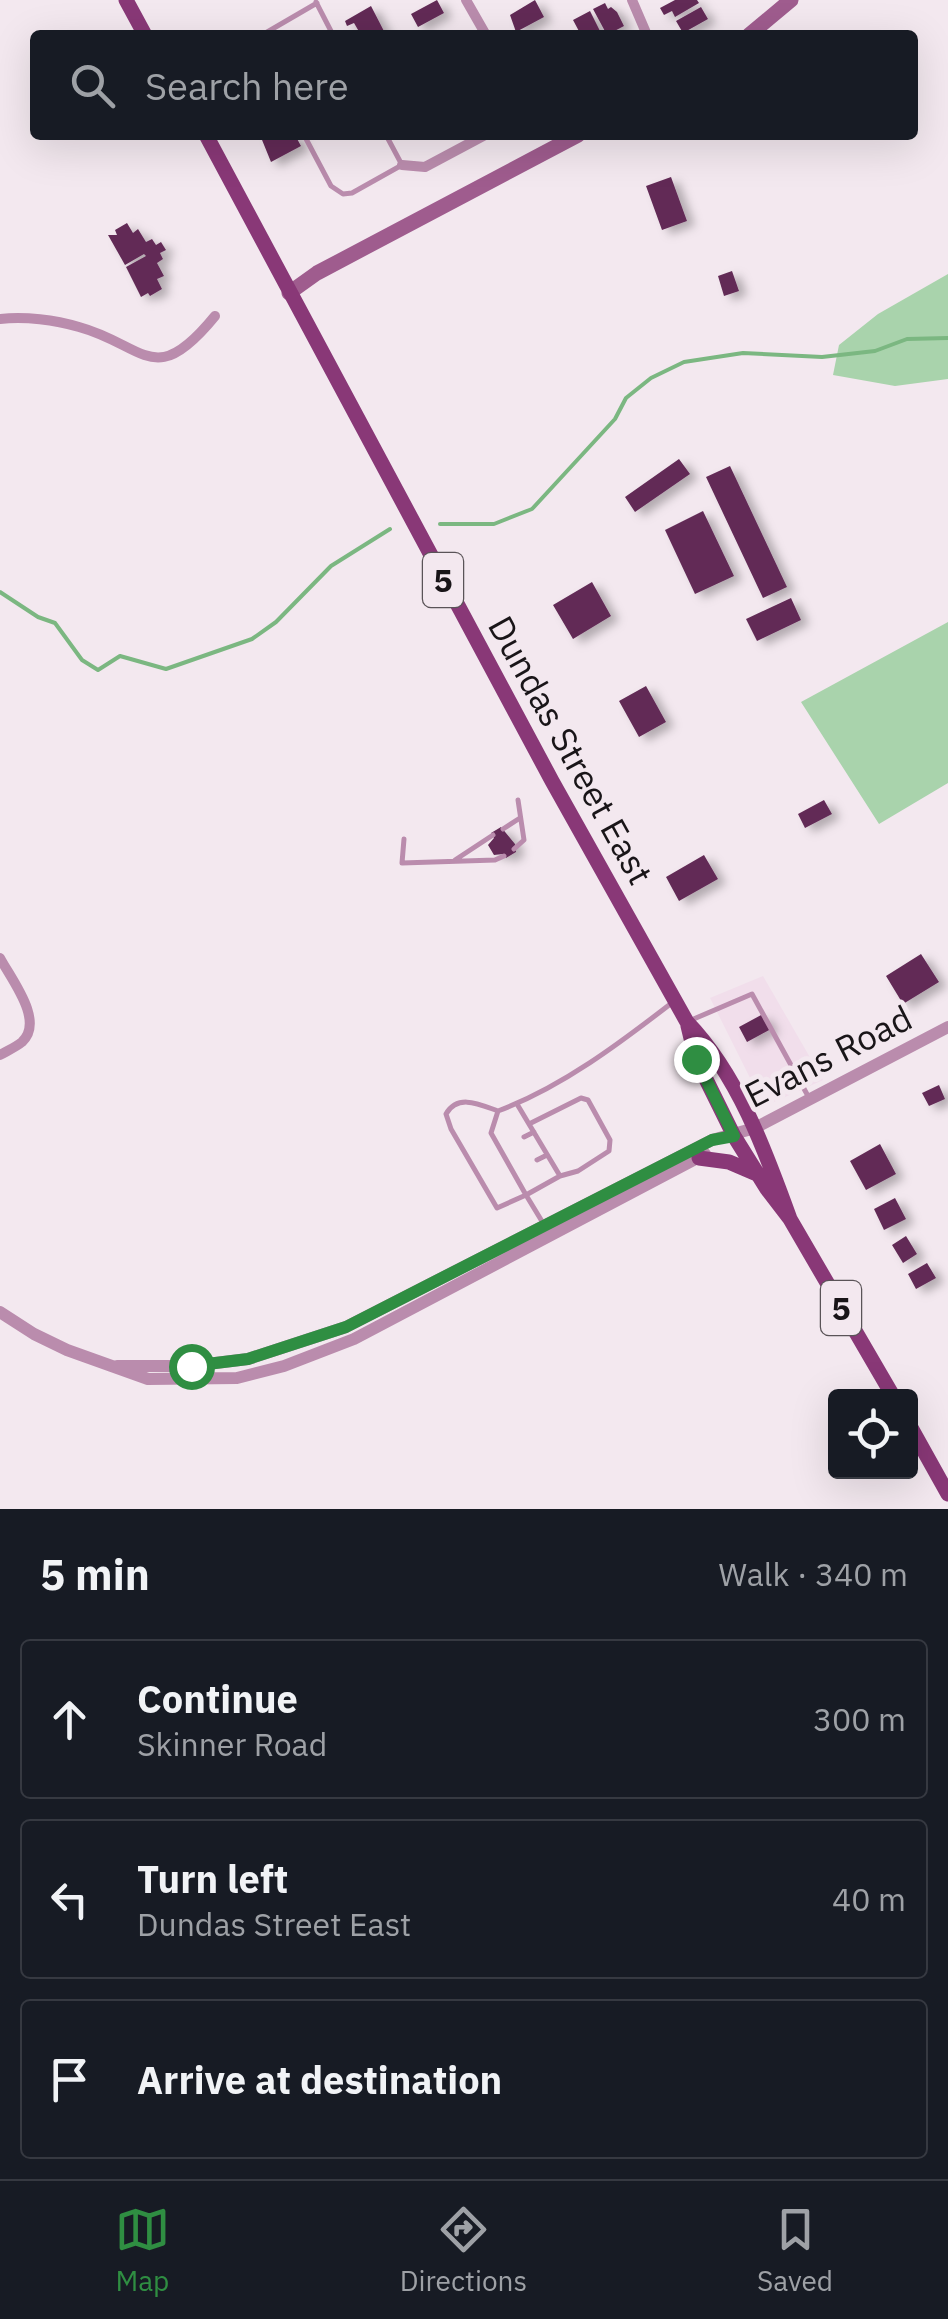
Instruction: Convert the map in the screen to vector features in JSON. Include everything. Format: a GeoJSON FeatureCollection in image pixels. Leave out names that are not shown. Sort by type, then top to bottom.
{"type":"FeatureCollection","features":[{"type":"Feature","properties":{"kind":"main road"},"geometry":{"type":"LineString","coordinates":[[126,0],[142,30]]}},
{"type":"Feature","properties":{"kind":"main road"},"geometry":{"type":"LineString","coordinates":[[756,30],[791,0]]}},
{"type":"Feature","properties":{"kind":"main road","name":"Dundas Street East"},"geometry":{"type":"LineString","coordinates":[[209,140],[552,781],[688,1022],[711,1046],[755,1128],[790,1219]]}},
{"type":"Feature","properties":{"kind":"main road"},"geometry":{"type":"LineString","coordinates":[[289,293],[317,274],[569,140]]}},
{"type":"Feature","properties":{"kind":"main road","name":"Dundas Street East"},"geometry":{"type":"LineString","coordinates":[[688,1022],[696,1059],[728,1138],[790,1219],[889,1389]]}},
{"type":"Feature","properties":{"kind":"main road"},"geometry":{"type":"LineString","coordinates":[[699,1158],[728,1162],[758,1174]]}},
{"type":"Feature","properties":{"kind":"main road"},"geometry":{"type":"LineString","coordinates":[[918,1440],[948,1494]]}},
{"type":"Feature","properties":{"kind":"street"},"geometry":{"type":"LineString","coordinates":[[466,0],[483,30]]}},
{"type":"Feature","properties":{"kind":"street"},"geometry":{"type":"LineString","coordinates":[[632,0],[644,30]]}},
{"type":"Feature","properties":{"kind":"street"},"geometry":{"type":"LineString","coordinates":[[402,165],[425,167],[476,140]]}},
{"type":"Feature","properties":{"kind":"street"},"geometry":{"type":"LineString","coordinates":[[0,318],[81,327],[143,357],[164,357],[193,344],[215,316]]}},
{"type":"Feature","properties":{"kind":"street"},"geometry":{"type":"LineString","coordinates":[[0,958],[29,1012],[31,1024],[23,1041],[0,1055]]}},
{"type":"Feature","properties":{"kind":"street","name":"Evans Road"},"geometry":{"type":"LineString","coordinates":[[116,1366],[191,1366],[278,1351],[346,1327],[543,1224],[712,1140],[755,1128],[948,1027]]}},
{"type":"Feature","properties":{"kind":"street"},"geometry":{"type":"LineString","coordinates":[[0,1312],[67,1350],[148,1379],[237,1378],[284,1366],[354,1339],[699,1158],[728,1138]]}},
{"type":"Feature","properties":{"kind":"lane"},"geometry":{"type":"LineString","coordinates":[[270,30],[316,2],[331,30]]}},
{"type":"Feature","properties":{"kind":"lane"},"geometry":{"type":"LineString","coordinates":[[307,140],[331,186],[343,194],[352,193],[402,165],[389,140]]}},
{"type":"Feature","properties":{"kind":"lane"},"geometry":{"type":"LineString","coordinates":[[514,850],[524,840],[518,800]]}},
{"type":"Feature","properties":{"kind":"lane"},"geometry":{"type":"LineString","coordinates":[[503,829],[520,818]]}},
{"type":"Feature","properties":{"kind":"lane"},"geometry":{"type":"LineString","coordinates":[[452,862],[493,836]]}},
{"type":"Feature","properties":{"kind":"lane"},"geometry":{"type":"LineString","coordinates":[[404,839],[402,862],[495,860],[504,856]]}},
{"type":"Feature","properties":{"kind":"lane"},"geometry":{"type":"LineString","coordinates":[[688,1022],[752,994],[810,1098]]}},
{"type":"Feature","properties":{"kind":"lane"},"geometry":{"type":"LineString","coordinates":[[529,1124],[581,1098],[588,1100],[610,1140],[609,1151],[578,1171],[496,1208],[452,1129],[446,1114],[449,1107],[458,1102],[473,1102],[498,1111],[518,1104],[622,1041],[675,1000]]}},
{"type":"Feature","properties":{"kind":"lane"},"geometry":{"type":"LineString","coordinates":[[518,1104],[560,1176]]}},
{"type":"Feature","properties":{"kind":"lane"},"geometry":{"type":"LineString","coordinates":[[498,1111],[491,1132],[543,1224]]}},
{"type":"Feature","properties":{"kind":"lane"},"geometry":{"type":"LineString","coordinates":[[524,1136],[534,1132]]}},
{"type":"Feature","properties":{"kind":"lane"},"geometry":{"type":"LineString","coordinates":[[538,1160],[547,1155]]}},
{"type":"Feature","properties":{"kind":"shaded area"},"geometry":{"type":"Polygon","coordinates":[[[763,976],[823,1080],[767,1105],[710,998],[763,976]]]}},
{"type":"Feature","properties":{"kind":"green space"},"geometry":{"type":"Polygon","coordinates":[[[948,274],[948,379],[895,386],[833,375],[839,345],[878,314],[948,274]]]}},
{"type":"Feature","properties":{"kind":"green space"},"geometry":{"type":"Polygon","coordinates":[[[948,622],[948,783],[879,824],[801,702],[948,622]]]}},
{"type":"Feature","properties":{"kind":"building"},"geometry":{"type":"Polygon","coordinates":[[[437,0],[444,13],[418,27],[411,14],[437,0]]]}},
{"type":"Feature","properties":{"kind":"building"},"geometry":{"type":"Polygon","coordinates":[[[535,0],[544,17],[515,30],[510,15],[535,0]]]}},
{"type":"Feature","properties":{"kind":"building"},"geometry":{"type":"Polygon","coordinates":[[[675,0],[699,3],[675,17],[672,11],[664,15],[660,8],[675,0]]]}},
{"type":"Feature","properties":{"kind":"building"},"geometry":{"type":"Polygon","coordinates":[[[605,3],[617,12],[624,26],[604,30],[593,9],[605,3]]]}},
{"type":"Feature","properties":{"kind":"building"},"geometry":{"type":"Polygon","coordinates":[[[371,6],[383,30],[358,30],[354,23],[347,26],[345,21],[371,6]]]}},
{"type":"Feature","properties":{"kind":"building"},"geometry":{"type":"Polygon","coordinates":[[[701,7],[708,19],[688,30],[681,30],[676,21],[701,7]]]}},
{"type":"Feature","properties":{"kind":"building"},"geometry":{"type":"Polygon","coordinates":[[[590,11],[600,30],[578,30],[573,20],[590,11]]]}},
{"type":"Feature","properties":{"kind":"building"},"geometry":{"type":"Polygon","coordinates":[[[262,140],[298,140],[301,146],[271,162],[262,140]]]}},
{"type":"Feature","properties":{"kind":"building"},"geometry":{"type":"Polygon","coordinates":[[[671,177],[687,221],[662,230],[646,186],[671,177]]]}},
{"type":"Feature","properties":{"kind":"building"},"geometry":{"type":"Polygon","coordinates":[[[127,223],[133,233],[138,229],[146,242],[161,242],[166,250],[160,253],[163,259],[157,263],[164,276],[157,279],[162,289],[150,296],[148,293],[141,297],[126,267],[146,256],[125,265],[108,235],[117,235],[115,230],[127,223]]]}},
{"type":"Feature","properties":{"kind":"building"},"geometry":{"type":"Polygon","coordinates":[[[732,271],[739,291],[724,296],[718,276],[732,271]]]}},
{"type":"Feature","properties":{"kind":"building"},"geometry":{"type":"Polygon","coordinates":[[[679,459],[690,474],[635,512],[625,497],[679,459]]]}},
{"type":"Feature","properties":{"kind":"building"},"geometry":{"type":"Polygon","coordinates":[[[730,466],[787,587],[763,598],[706,477],[730,466]]]}},
{"type":"Feature","properties":{"kind":"building"},"geometry":{"type":"Polygon","coordinates":[[[703,511],[734,576],[695,594],[665,530],[703,511]]]}},
{"type":"Feature","properties":{"kind":"building"},"geometry":{"type":"Polygon","coordinates":[[[592,582],[611,616],[573,639],[553,605],[592,582]]]}},
{"type":"Feature","properties":{"kind":"building"},"geometry":{"type":"Polygon","coordinates":[[[791,598],[801,620],[757,641],[746,619],[791,598]]]}},
{"type":"Feature","properties":{"kind":"building"},"geometry":{"type":"Polygon","coordinates":[[[646,686],[666,722],[639,737],[619,701],[646,686]]]}},
{"type":"Feature","properties":{"kind":"building"},"geometry":{"type":"Polygon","coordinates":[[[824,800],[832,814],[805,828],[798,814],[824,800]]]}},
{"type":"Feature","properties":{"kind":"building"},"geometry":{"type":"Polygon","coordinates":[[[501,827],[515,844],[516,852],[506,858],[503,854],[494,855],[488,845],[494,838],[491,833],[501,827]]]}},
{"type":"Feature","properties":{"kind":"building"},"geometry":{"type":"Polygon","coordinates":[[[704,855],[718,879],[679,901],[666,877],[704,855]]]}},
{"type":"Feature","properties":{"kind":"building"},"geometry":{"type":"Polygon","coordinates":[[[921,954],[939,982],[903,1004],[886,976],[921,954]]]}},
{"type":"Feature","properties":{"kind":"building"},"geometry":{"type":"Polygon","coordinates":[[[763,1014],[771,1029],[747,1042],[739,1027],[763,1014]]]}},
{"type":"Feature","properties":{"kind":"building"},"geometry":{"type":"Polygon","coordinates":[[[939,1085],[945,1099],[929,1106],[922,1093],[939,1085]]]}},
{"type":"Feature","properties":{"kind":"building"},"geometry":{"type":"Polygon","coordinates":[[[880,1144],[896,1174],[866,1190],[850,1161],[880,1144]]]}},
{"type":"Feature","properties":{"kind":"building"},"geometry":{"type":"Polygon","coordinates":[[[895,1198],[906,1219],[884,1230],[874,1209],[895,1198]]]}},
{"type":"Feature","properties":{"kind":"building"},"geometry":{"type":"Polygon","coordinates":[[[906,1236],[917,1254],[903,1263],[892,1245],[906,1236]]]}},
{"type":"Feature","properties":{"kind":"building"},"geometry":{"type":"Polygon","coordinates":[[[927,1263],[936,1278],[916,1289],[908,1274],[927,1263]]]}},
{"type":"Feature","properties":{"kind":"waterway"},"geometry":{"type":"LineString","coordinates":[[440,524],[494,524],[532,509],[615,419],[626,398],[651,378],[684,362],[743,353],[822,357],[875,351],[907,339],[948,338]]}},
{"type":"Feature","properties":{"kind":"waterway"},"geometry":{"type":"LineString","coordinates":[[0,592],[38,617],[55,623],[82,660],[98,670],[120,656],[166,669],[252,639],[276,622],[331,566],[390,529]]}},
{"type":"Feature","properties":{"kind":"route"},"geometry":{"type":"LineString","coordinates":[[191,1366],[248,1359],[346,1327],[712,1140],[734,1136],[696,1059]]}}]}
